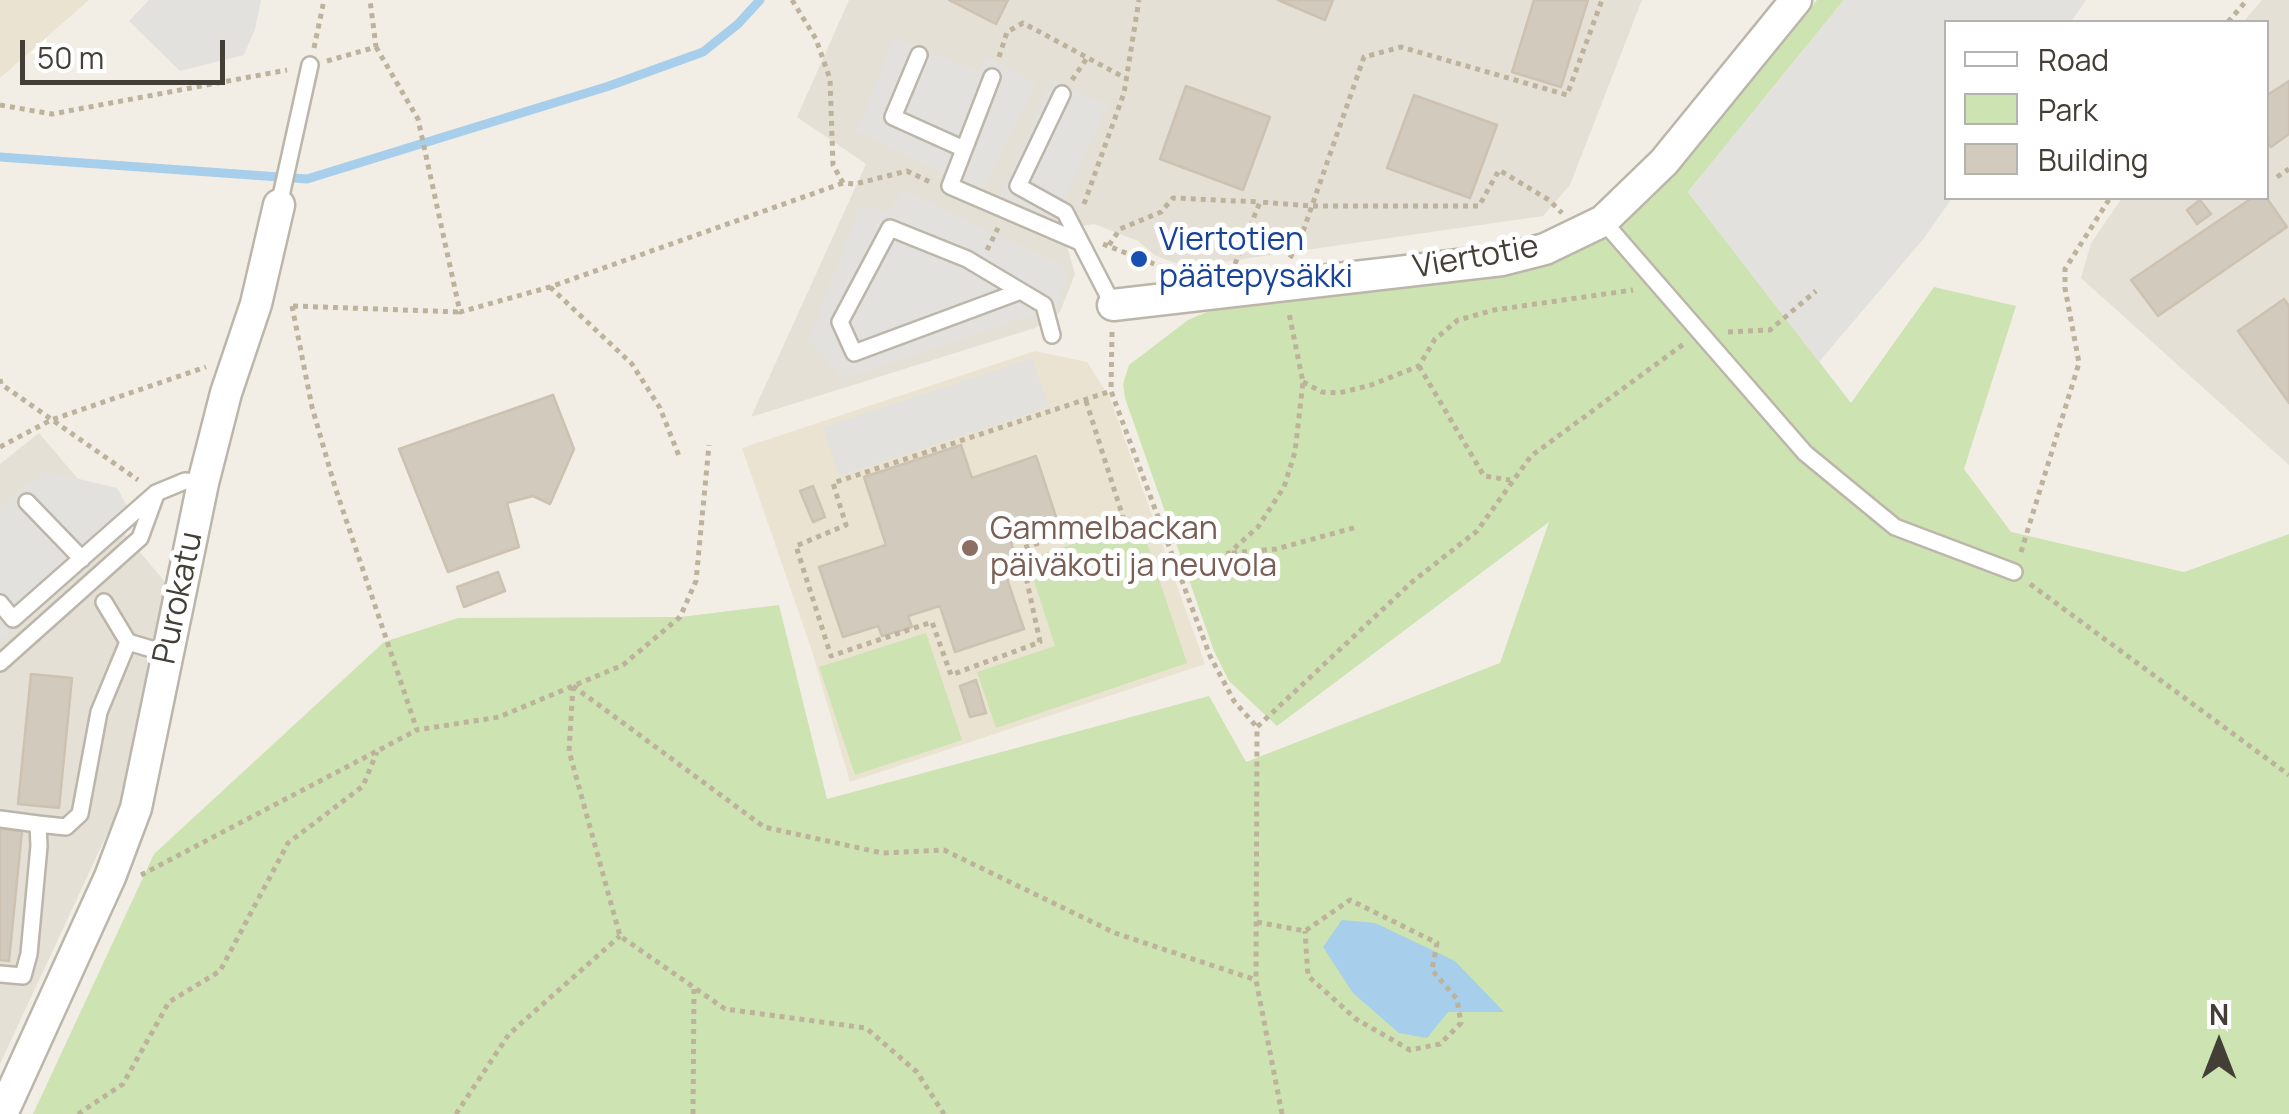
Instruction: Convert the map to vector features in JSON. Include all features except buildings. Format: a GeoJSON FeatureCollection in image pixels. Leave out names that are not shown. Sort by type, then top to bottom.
{"type":"FeatureCollection","features":[{"type":"Feature","properties":{"kind":"street","name":"Viertotie"},"geometry":{"type":"LineString","coordinates":[[1113,305],[1502,260],[1545,248],[1664,162],[1796,0]]}},
{"type":"Feature","properties":{"kind":"street","name":"Purokatu"},"geometry":{"type":"LineString","coordinates":[[2,1114],[110,877],[136,808],[203,483],[235,364],[256,304],[279,205]]}},
{"type":"Feature","properties":{"kind":"lane"},"geometry":{"type":"LineString","coordinates":[[918,55],[894,116],[964,150]]}},
{"type":"Feature","properties":{"kind":"lane","name":"Purokatu"},"geometry":{"type":"LineString","coordinates":[[279,205],[310,66]]}},
{"type":"Feature","properties":{"kind":"lane"},"geometry":{"type":"LineString","coordinates":[[992,77],[950,186],[1080,242]]}},
{"type":"Feature","properties":{"kind":"lane"},"geometry":{"type":"LineString","coordinates":[[1062,94],[1018,186],[1065,212],[1113,305]]}},
{"type":"Feature","properties":{"kind":"lane"},"geometry":{"type":"LineString","coordinates":[[1590,214],[1660,287],[1805,452],[1895,526],[2014,572]]}},
{"type":"Feature","properties":{"kind":"lane"},"geometry":{"type":"LineString","coordinates":[[1020,291],[854,353],[840,322],[890,228],[979,266],[1044,305],[1052,335]]}},
{"type":"Feature","properties":{"kind":"lane"},"geometry":{"type":"LineString","coordinates":[[0,603],[13,619],[156,493],[185,481],[203,483]]}},
{"type":"Feature","properties":{"kind":"lane"},"geometry":{"type":"LineString","coordinates":[[0,663],[140,538],[156,493]]}},
{"type":"Feature","properties":{"kind":"lane"},"geometry":{"type":"LineString","coordinates":[[27,502],[82,558]]}},
{"type":"Feature","properties":{"kind":"lane"},"geometry":{"type":"LineString","coordinates":[[104,602],[128,642],[168,654]]}},
{"type":"Feature","properties":{"kind":"lane"},"geometry":{"type":"LineString","coordinates":[[0,820],[66,827],[80,814],[99,712],[128,642]]}},
{"type":"Feature","properties":{"kind":"lane"},"geometry":{"type":"LineString","coordinates":[[0,974],[23,976],[30,954],[38,824]]}},
{"type":"Feature","properties":{"kind":"path"},"geometry":{"type":"LineString","coordinates":[[310,66],[324,0]]}},
{"type":"Feature","properties":{"kind":"path"},"geometry":{"type":"LineString","coordinates":[[370,0],[376,47],[420,126],[460,312]]}},
{"type":"Feature","properties":{"kind":"path"},"geometry":{"type":"LineString","coordinates":[[792,0],[816,39],[830,79],[833,166],[843,183]]}},
{"type":"Feature","properties":{"kind":"path"},"geometry":{"type":"LineString","coordinates":[[1084,204],[1126,79],[1139,0]]}},
{"type":"Feature","properties":{"kind":"path"},"geometry":{"type":"LineString","coordinates":[[1306,261],[1287,264],[1312,206],[1364,57],[1401,47],[1567,95],[1602,0]]}},
{"type":"Feature","properties":{"kind":"path"},"geometry":{"type":"LineString","coordinates":[[2230,20],[2247,0]]}},
{"type":"Feature","properties":{"kind":"path"},"geometry":{"type":"LineString","coordinates":[[992,77],[1007,32],[1023,24],[1126,79]]}},
{"type":"Feature","properties":{"kind":"path"},"geometry":{"type":"LineString","coordinates":[[0,106],[52,114],[310,66],[376,47]]}},
{"type":"Feature","properties":{"kind":"path"},"geometry":{"type":"LineString","coordinates":[[2277,177],[2289,169]]}},
{"type":"Feature","properties":{"kind":"path"},"geometry":{"type":"LineString","coordinates":[[1109,245],[1120,229],[1161,212],[1173,198],[1312,206],[1479,206],[1499,170],[1549,200],[1564,215]]}},
{"type":"Feature","properties":{"kind":"path"},"geometry":{"type":"LineString","coordinates":[[417,730],[330,471],[312,407],[292,306],[460,312],[550,287],[843,183],[855,184],[907,171],[939,186]]}},
{"type":"Feature","properties":{"kind":"path"},"geometry":{"type":"LineString","coordinates":[[2109,200],[2066,268],[2064,288],[2079,363],[2014,572],[2289,775]]}},
{"type":"Feature","properties":{"kind":"path"},"geometry":{"type":"LineString","coordinates":[[1250,269],[1232,271],[1260,202]]}},
{"type":"Feature","properties":{"kind":"path"},"geometry":{"type":"LineString","coordinates":[[1547,221],[1564,215],[1590,214]]}},
{"type":"Feature","properties":{"kind":"path"},"geometry":{"type":"LineString","coordinates":[[979,266],[1004,216]]}},
{"type":"Feature","properties":{"kind":"path"},"geometry":{"type":"LineString","coordinates":[[1080,242],[1109,245],[1174,271]]}},
{"type":"Feature","properties":{"kind":"path"},"geometry":{"type":"LineString","coordinates":[[550,287],[632,364],[660,408],[679,456]]}},
{"type":"Feature","properties":{"kind":"path"},"geometry":{"type":"LineString","coordinates":[[1304,382],[1322,392],[1372,387],[1419,366],[1435,340],[1458,320],[1600,292],[1660,287]]}},
{"type":"Feature","properties":{"kind":"path"},"geometry":{"type":"LineString","coordinates":[[1257,727],[1412,582],[1476,531],[1531,456],[1700,332],[1770,330],[1816,292]]}},
{"type":"Feature","properties":{"kind":"path"},"geometry":{"type":"LineString","coordinates":[[1229,553],[1258,526],[1284,487],[1295,452],[1304,382],[1288,302]]}},
{"type":"Feature","properties":{"kind":"path"},"geometry":{"type":"LineString","coordinates":[[1113,305],[1112,391],[1210,656],[1234,700],[1257,727],[1256,980],[1282,1114]]}},
{"type":"Feature","properties":{"kind":"path"},"geometry":{"type":"LineString","coordinates":[[0,448],[51,420],[220,363],[235,364]]}},
{"type":"Feature","properties":{"kind":"path"},"geometry":{"type":"LineString","coordinates":[[1419,366],[1484,476]]}},
{"type":"Feature","properties":{"kind":"path"},"geometry":{"type":"LineString","coordinates":[[0,379],[1,384],[156,493]]}},
{"type":"Feature","properties":{"kind":"path"},"geometry":{"type":"LineString","coordinates":[[1086,402],[1123,518],[1020,548],[1040,642],[951,674],[932,622],[832,656],[796,546],[846,525],[833,483],[1112,391]]}},
{"type":"Feature","properties":{"kind":"path"},"geometry":{"type":"LineString","coordinates":[[110,877],[134,879],[417,730],[498,717],[624,665],[680,618],[696,581],[709,445]]}},
{"type":"Feature","properties":{"kind":"path"},"geometry":{"type":"LineString","coordinates":[[1475,479],[1484,476],[1510,480]]}},
{"type":"Feature","properties":{"kind":"path"},"geometry":{"type":"LineString","coordinates":[[1179,570],[1229,553],[1276,549],[1358,527]]}},
{"type":"Feature","properties":{"kind":"path"},"geometry":{"type":"LineString","coordinates":[[573,686],[569,751],[620,936],[726,1009],[866,1028],[917,1072],[944,1114]]}},
{"type":"Feature","properties":{"kind":"path"},"geometry":{"type":"LineString","coordinates":[[573,686],[764,827],[882,853],[944,850],[1115,934],[1256,980]]}},
{"type":"Feature","properties":{"kind":"path"},"geometry":{"type":"LineString","coordinates":[[78,1114],[122,1084],[169,1002],[220,971],[288,842],[363,786],[376,752]]}},
{"type":"Feature","properties":{"kind":"path"},"geometry":{"type":"LineString","coordinates":[[1257,922],[1306,931],[1350,900],[1437,943],[1432,970],[1457,999],[1461,1022],[1440,1044],[1410,1050],[1356,1019],[1308,976],[1306,931]]}},
{"type":"Feature","properties":{"kind":"path"},"geometry":{"type":"LineString","coordinates":[[456,1114],[510,1034],[620,936]]}},
{"type":"Feature","properties":{"kind":"path"},"geometry":{"type":"LineString","coordinates":[[693,1114],[694,987]]}},
{"type":"Feature","properties":{"kind":"shaded area"},"geometry":{"type":"Polygon","coordinates":[[[0,0],[89,0],[0,78],[0,0]]]}},
{"type":"Feature","properties":{"kind":"shaded area"},"geometry":{"type":"Polygon","coordinates":[[[149,0],[261,0],[244,55],[180,71],[129,21],[149,0]]]}},
{"type":"Feature","properties":{"kind":"shaded area"},"geometry":{"type":"Polygon","coordinates":[[[849,0],[1642,0],[1570,185],[1543,216],[1187,267],[1156,256],[1138,241],[1094,224],[1062,229],[1075,274],[1060,312],[1035,328],[751,417],[866,164],[797,117],[849,0]]]}},
{"type":"Feature","properties":{"kind":"shaded area"},"geometry":{"type":"Polygon","coordinates":[[[1844,0],[2086,0],[2072,20],[1944,20],[1944,200],[1951,200],[1925,237],[1819,362],[1688,192],[1844,0]]]}},
{"type":"Feature","properties":{"kind":"shaded area"},"geometry":{"type":"Polygon","coordinates":[[[2262,0],[2289,0],[2289,465],[2081,278],[2091,243],[2121,200],[2269,200],[2269,20],[2245,20],[2262,0]]]}},
{"type":"Feature","properties":{"kind":"shaded area"},"geometry":{"type":"Polygon","coordinates":[[[894,38],[979,72],[987,57],[1037,82],[981,193],[857,130],[894,38]]]}},
{"type":"Feature","properties":{"kind":"shaded area"},"geometry":{"type":"Polygon","coordinates":[[[1051,80],[1107,105],[1056,220],[1001,195],[1051,80]]]}},
{"type":"Feature","properties":{"kind":"shaded area"},"geometry":{"type":"Polygon","coordinates":[[[902,190],[1069,269],[1058,306],[843,379],[808,341],[860,205],[887,213],[902,190]]]}},
{"type":"Feature","properties":{"kind":"shaded area","name":"Gammelbackan päiväkoti ja neuvola"},"geometry":{"type":"Polygon","coordinates":[[[1035,351],[1087,362],[1110,398],[1205,664],[850,782],[811,648],[742,448],[1035,351]]]}},
{"type":"Feature","properties":{"kind":"shaded area"},"geometry":{"type":"Polygon","coordinates":[[[1032,358],[1049,407],[839,476],[823,427],[1032,358]]]}},
{"type":"Feature","properties":{"kind":"shaded area"},"geometry":{"type":"Polygon","coordinates":[[[39,433],[166,583],[121,804],[0,1064],[0,464],[39,433]]]}},
{"type":"Feature","properties":{"kind":"shaded area"},"geometry":{"type":"Polygon","coordinates":[[[45,471],[117,488],[136,522],[0,641],[0,507],[45,471]]]}},
{"type":"Feature","properties":{"kind":"green space"},"geometry":{"type":"Polygon","coordinates":[[[1817,0],[1844,0],[1688,192],[1851,403],[1934,287],[2016,306],[1964,469],[2011,532],[2184,572],[2289,534],[2289,1114],[33,1114],[154,854],[384,642],[458,618],[680,617],[779,605],[827,799],[1209,696],[1246,762],[1500,663],[1549,522],[1277,726],[1229,681],[1214,651],[1125,398],[1123,384],[1129,365],[1188,320],[1207,312],[1603,233],[1651,199],[1817,0]]]}},
{"type":"Feature","properties":{"kind":"green space"},"geometry":{"type":"Polygon","coordinates":[[[1140,522],[1187,663],[996,728],[977,672],[1055,646],[1027,559],[1140,522]]]}},
{"type":"Feature","properties":{"kind":"green space"},"geometry":{"type":"Polygon","coordinates":[[[926,633],[962,740],[855,775],[819,667],[926,633]]]}},
{"type":"Feature","properties":{"kind":"water"},"geometry":{"type":"Polygon","coordinates":[[[1342,920],[1375,923],[1455,961],[1504,1012],[1448,1012],[1427,1038],[1399,1033],[1353,993],[1323,947],[1342,920]]]}},
{"type":"Feature","properties":{"kind":"waterway"},"geometry":{"type":"LineString","coordinates":[[0,157],[307,179],[609,86],[703,52],[760,0]]}},
{"type":"Feature","properties":{"kind":"place","name":"Viertotien päätepysäkki"},"geometry":{"type":"Point","coordinates":[1139,259]}},
{"type":"Feature","properties":{"kind":"place","name":"Gammelbackan päiväkoti ja neuvola"},"geometry":{"type":"Point","coordinates":[970,548]}}]}
